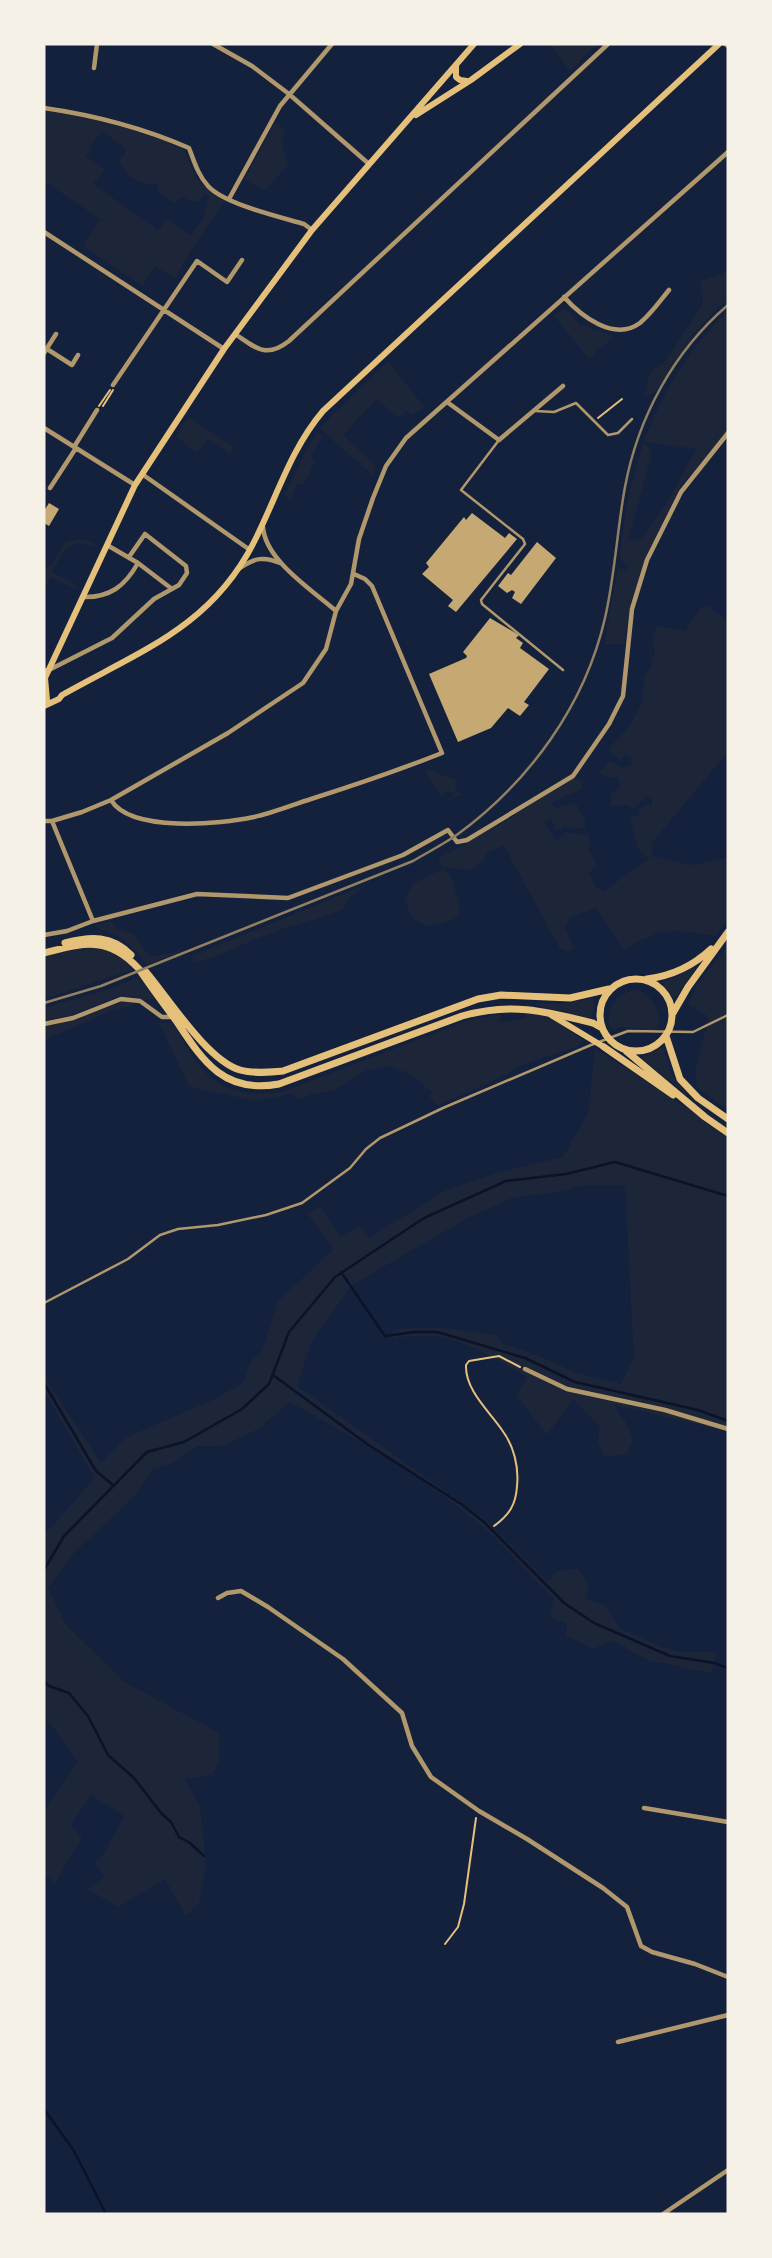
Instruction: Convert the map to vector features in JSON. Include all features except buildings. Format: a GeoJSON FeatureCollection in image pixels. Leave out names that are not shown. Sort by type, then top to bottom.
{"type":"FeatureCollection","features":[{"type":"Feature","properties":{"kind":"main road"},"geometry":{"type":"LineString","coordinates":[[474,44],[312,230],[223,349],[135,485],[45,676],[45,703],[186,626],[223,591],[250,550],[298,445],[323,411],[719,44]]}},
{"type":"Feature","properties":{"kind":"main road"},"geometry":{"type":"LineString","coordinates":[[409,120],[520,44]]}},
{"type":"Feature","properties":{"kind":"main road"},"geometry":{"type":"LineString","coordinates":[[458,61],[454,71],[456,77],[462,81],[471,80]]}},
{"type":"Feature","properties":{"kind":"main road"},"geometry":{"type":"LineString","coordinates":[[438,86],[448,86],[451,91],[449,94]]}},
{"type":"Feature","properties":{"kind":"main road"},"geometry":{"type":"LineString","coordinates":[[45,676],[52,690],[62,695]]}},
{"type":"Feature","properties":{"kind":"main road"},"geometry":{"type":"LineString","coordinates":[[44,951],[96,937],[124,948],[215,1055],[234,1068],[261,1073],[283,1071],[478,999],[501,995],[570,998],[610,989],[629,979],[666,975],[687,967],[705,955],[726,934]]}},
{"type":"Feature","properties":{"kind":"main road"},"geometry":{"type":"LineString","coordinates":[[672,1014],[726,934]]}},
{"type":"Feature","properties":{"kind":"main road"},"geometry":{"type":"LineString","coordinates":[[44,951],[90,943],[104,944],[128,957],[209,1068],[231,1081],[258,1087],[279,1084],[462,1016],[485,1009],[524,1008],[593,1023],[612,1043],[624,1049],[705,1117]]}},
{"type":"Feature","properties":{"kind":"main road"},"geometry":{"type":"LineString","coordinates":[[624,1049],[646,1050],[657,1045],[666,1036],[671,1025],[672,1014],[665,993],[646,979]]}},
{"type":"Feature","properties":{"kind":"main road"},"geometry":{"type":"LineString","coordinates":[[603,1031],[599,1008],[610,989]]}},
{"type":"Feature","properties":{"kind":"main road"},"geometry":{"type":"LineString","coordinates":[[543,1011],[604,1047],[728,1133]]}},
{"type":"Feature","properties":{"kind":"main road"},"geometry":{"type":"LineString","coordinates":[[666,1036],[680,1079],[698,1098],[728,1119]]}},
{"type":"Feature","properties":{"kind":"street"},"geometry":{"type":"LineString","coordinates":[[94,68],[97,44]]}},
{"type":"Feature","properties":{"kind":"street"},"geometry":{"type":"LineString","coordinates":[[213,44],[252,65],[369,164]]}},
{"type":"Feature","properties":{"kind":"street"},"geometry":{"type":"LineString","coordinates":[[229,199],[275,114],[332,44]]}},
{"type":"Feature","properties":{"kind":"street"},"geometry":{"type":"LineString","coordinates":[[234,334],[258,349],[279,349],[608,44]]}},
{"type":"Feature","properties":{"kind":"street"},"geometry":{"type":"LineString","coordinates":[[44,108],[100,119],[166,138],[189,148],[199,173],[210,189],[229,199],[304,224],[312,230]]}},
{"type":"Feature","properties":{"kind":"street"},"geometry":{"type":"LineString","coordinates":[[44,821],[82,812],[111,800],[228,733],[298,687],[311,674],[327,649],[336,611],[354,575],[362,527],[386,466],[406,438],[728,152]]}},
{"type":"Feature","properties":{"kind":"street"},"geometry":{"type":"LineString","coordinates":[[44,232],[223,349]]}},
{"type":"Feature","properties":{"kind":"street"},"geometry":{"type":"LineString","coordinates":[[115,385],[197,261],[227,282],[242,260]]}},
{"type":"Feature","properties":{"kind":"street"},"geometry":{"type":"LineString","coordinates":[[564,297],[589,321],[617,328],[634,326],[642,321],[669,290]]}},
{"type":"Feature","properties":{"kind":"street"},"geometry":{"type":"LineString","coordinates":[[56,334],[45,351],[72,365],[78,355]]}},
{"type":"Feature","properties":{"kind":"street"},"geometry":{"type":"LineString","coordinates":[[447,402],[499,440],[563,386]]}},
{"type":"Feature","properties":{"kind":"street"},"geometry":{"type":"LineString","coordinates":[[50,488],[98,411]]}},
{"type":"Feature","properties":{"kind":"street"},"geometry":{"type":"LineString","coordinates":[[44,428],[135,485]]}},
{"type":"Feature","properties":{"kind":"street"},"geometry":{"type":"LineString","coordinates":[[44,934],[67,931],[93,921],[197,894],[288,898],[403,855],[448,830],[457,842],[467,841],[573,776],[602,735],[623,696],[632,609],[647,560],[681,492],[728,433]]}},
{"type":"Feature","properties":{"kind":"street"},"geometry":{"type":"LineString","coordinates":[[142,474],[250,550]]}},
{"type":"Feature","properties":{"kind":"street"},"geometry":{"type":"LineString","coordinates":[[263,524],[265,540],[281,564],[336,611]]}},
{"type":"Feature","properties":{"kind":"street"},"geometry":{"type":"LineString","coordinates":[[45,676],[113,638],[154,599],[185,578],[186,566],[145,534],[130,557]]}},
{"type":"Feature","properties":{"kind":"street"},"geometry":{"type":"LineString","coordinates":[[107,545],[130,557],[172,589]]}},
{"type":"Feature","properties":{"kind":"street"},"geometry":{"type":"LineString","coordinates":[[240,568],[261,558],[281,564]]}},
{"type":"Feature","properties":{"kind":"street"},"geometry":{"type":"LineString","coordinates":[[82,597],[114,592],[132,574],[138,563]]}},
{"type":"Feature","properties":{"kind":"street"},"geometry":{"type":"LineString","coordinates":[[111,800],[127,814],[170,823],[255,817],[442,753],[372,586],[365,579],[354,575]]}},
{"type":"Feature","properties":{"kind":"street"},"geometry":{"type":"LineString","coordinates":[[52,821],[93,921]]}},
{"type":"Feature","properties":{"kind":"street"},"geometry":{"type":"LineString","coordinates":[[44,1024],[73,1018],[121,999],[140,1001],[162,1017],[173,1017]]}},
{"type":"Feature","properties":{"kind":"street"},"geometry":{"type":"LineString","coordinates":[[525,1370],[567,1389],[665,1410],[728,1429]]}},
{"type":"Feature","properties":{"kind":"street"},"geometry":{"type":"LineString","coordinates":[[218,1598],[227,1593],[241,1591],[343,1659],[402,1713],[412,1746],[431,1777],[479,1811],[592,1881],[627,1908],[641,1946],[728,1977]]}},
{"type":"Feature","properties":{"kind":"street"},"geometry":{"type":"LineString","coordinates":[[644,1808],[728,1822]]}},
{"type":"Feature","properties":{"kind":"street"},"geometry":{"type":"LineString","coordinates":[[618,2042],[728,2015]]}},
{"type":"Feature","properties":{"kind":"street"},"geometry":{"type":"LineString","coordinates":[[663,2214],[728,2171]]}},
{"type":"Feature","properties":{"kind":"lane"},"geometry":{"type":"LineString","coordinates":[[532,411],[554,412],[576,403],[608,435],[618,433],[632,419]]}},
{"type":"Feature","properties":{"kind":"lane"},"geometry":{"type":"LineString","coordinates":[[499,440],[461,490],[523,538],[526,544],[481,600],[482,604],[563,670]]}},
{"type":"Feature","properties":{"kind":"lane"},"geometry":{"type":"LineString","coordinates":[[44,1303],[128,1259],[160,1235],[178,1229],[218,1225],[266,1215],[302,1203],[350,1168],[366,1149],[380,1139],[443,1108],[591,1045],[628,1031],[694,1031],[728,1016]]}},
{"type":"Feature","properties":{"kind":"path"},"geometry":{"type":"LineString","coordinates":[[98,411],[109,393]]}},
{"type":"Feature","properties":{"kind":"path"},"geometry":{"type":"LineString","coordinates":[[595,421],[622,399]]}},
{"type":"Feature","properties":{"kind":"path"},"geometry":{"type":"LineString","coordinates":[[494,1526],[506,1517],[513,1507],[518,1476],[516,1461],[502,1429],[491,1418],[469,1382],[466,1365],[469,1361],[499,1356],[525,1370]]}},
{"type":"Feature","properties":{"kind":"path"},"geometry":{"type":"LineString","coordinates":[[445,1944],[458,1927],[475,1820],[479,1811]]}},
{"type":"Feature","properties":{"kind":"shaded area"},"geometry":{"type":"Polygon","coordinates":[[[550,44],[597,44],[570,71],[550,44]]]}},
{"type":"Feature","properties":{"kind":"shaded area"},"geometry":{"type":"Polygon","coordinates":[[[44,110],[116,125],[185,150],[199,180],[209,191],[225,201],[191,250],[175,279],[155,266],[142,286],[83,246],[100,219],[44,181],[44,110]],[[102,131],[86,156],[105,170],[93,184],[158,230],[167,219],[190,235],[203,220],[209,196],[204,193],[199,201],[193,202],[183,197],[174,203],[158,193],[158,184],[140,182],[126,172],[119,161],[127,150],[102,131]]]}},
{"type":"Feature","properties":{"kind":"shaded area"},"geometry":{"type":"Polygon","coordinates":[[[275,122],[286,130],[281,141],[288,165],[266,190],[244,180],[275,122]]]}},
{"type":"Feature","properties":{"kind":"shaded area"},"geometry":{"type":"Polygon","coordinates":[[[728,271],[728,301],[719,306],[693,335],[655,393],[644,397],[650,372],[665,362],[703,304],[700,282],[728,271]]]}},
{"type":"Feature","properties":{"kind":"shaded area"},"geometry":{"type":"Polygon","coordinates":[[[563,309],[571,313],[580,325],[613,335],[613,338],[595,352],[590,360],[554,316],[563,309]]]}},
{"type":"Feature","properties":{"kind":"shaded area"},"geometry":{"type":"Polygon","coordinates":[[[728,310],[728,430],[681,486],[645,559],[630,609],[624,644],[604,644],[618,567],[626,571],[630,566],[620,560],[630,489],[639,456],[644,442],[651,424],[665,394],[683,365],[728,310]],[[644,442],[652,452],[628,541],[642,538],[667,503],[696,449],[644,442]]]}},
{"type":"Feature","properties":{"kind":"shaded area"},"geometry":{"type":"Polygon","coordinates":[[[388,361],[425,408],[412,415],[407,410],[399,418],[376,399],[343,435],[375,465],[374,476],[320,429],[388,361]]]}},
{"type":"Feature","properties":{"kind":"shaded area"},"geometry":{"type":"Polygon","coordinates":[[[190,418],[234,447],[230,453],[211,440],[206,440],[197,453],[176,436],[190,418]]]}},
{"type":"Feature","properties":{"kind":"shaded area"},"geometry":{"type":"Polygon","coordinates":[[[317,433],[323,436],[312,453],[311,459],[315,461],[304,484],[297,484],[290,499],[284,496],[317,433]]]}},
{"type":"Feature","properties":{"kind":"shaded area"},"geometry":{"type":"Polygon","coordinates":[[[77,539],[95,544],[79,544],[68,548],[52,572],[77,586],[76,590],[50,577],[44,589],[44,571],[52,564],[64,543],[77,539]]]}},
{"type":"Feature","properties":{"kind":"shaded area"},"geometry":{"type":"Polygon","coordinates":[[[708,606],[728,622],[728,752],[651,844],[653,856],[691,865],[728,858],[728,919],[715,936],[668,931],[624,950],[596,908],[569,918],[565,929],[574,948],[568,952],[559,947],[504,846],[487,852],[484,860],[471,870],[443,867],[439,858],[515,816],[514,812],[572,779],[583,781],[582,789],[551,803],[556,808],[569,804],[577,805],[585,820],[585,828],[571,829],[564,826],[560,830],[553,828],[555,825],[550,819],[544,823],[557,840],[566,832],[589,835],[589,851],[597,865],[589,873],[596,887],[604,891],[651,857],[646,857],[638,848],[630,818],[639,815],[638,810],[648,804],[652,807],[652,800],[647,796],[632,809],[628,805],[611,806],[611,794],[621,786],[617,776],[611,778],[599,773],[610,761],[621,768],[632,765],[631,757],[625,755],[620,761],[609,748],[627,729],[642,704],[644,676],[655,652],[652,644],[655,629],[659,626],[685,631],[701,608],[708,606]]]}},
{"type":"Feature","properties":{"kind":"shaded area"},"geometry":{"type":"Polygon","coordinates":[[[432,769],[457,780],[455,791],[462,795],[445,801],[453,796],[453,792],[445,791],[442,796],[425,772],[432,769]]]}},
{"type":"Feature","properties":{"kind":"shaded area"},"geometry":{"type":"Polygon","coordinates":[[[442,869],[450,874],[460,907],[458,917],[439,924],[424,924],[412,916],[405,897],[414,883],[442,869]]]}},
{"type":"Feature","properties":{"kind":"shaded area"},"geometry":{"type":"Polygon","coordinates":[[[368,884],[348,899],[343,909],[334,913],[276,931],[205,960],[195,962],[192,956],[368,884]]]}},
{"type":"Feature","properties":{"kind":"shaded area"},"geometry":{"type":"Polygon","coordinates":[[[112,922],[117,929],[134,934],[150,957],[185,950],[147,965],[125,941],[96,928],[98,924],[112,922]]]}},
{"type":"Feature","properties":{"kind":"shaded area"},"geometry":{"type":"Polygon","coordinates":[[[728,945],[728,1110],[697,1087],[695,1070],[709,1017],[688,1004],[697,985],[728,945]]]}},
{"type":"Feature","properties":{"kind":"shaded area"},"geometry":{"type":"Polygon","coordinates":[[[92,946],[115,954],[132,970],[44,999],[44,956],[92,946]]]}},
{"type":"Feature","properties":{"kind":"shaded area"},"geometry":{"type":"Polygon","coordinates":[[[698,965],[674,999],[661,982],[698,965]]]}},
{"type":"Feature","properties":{"kind":"shaded area"},"geometry":{"type":"Polygon","coordinates":[[[138,977],[155,999],[119,996],[71,1015],[44,1021],[44,1008],[109,989],[138,977]]]}},
{"type":"Feature","properties":{"kind":"shaded area"},"geometry":{"type":"Polygon","coordinates":[[[633,990],[644,994],[654,1004],[660,1020],[656,1030],[620,1027],[612,1030],[609,1017],[612,1005],[620,996],[633,990]]]}},
{"type":"Feature","properties":{"kind":"shaded area"},"geometry":{"type":"Polygon","coordinates":[[[595,998],[592,1019],[536,1005],[536,1003],[560,1004],[595,998]]]}},
{"type":"Feature","properties":{"kind":"shaded area"},"geometry":{"type":"Polygon","coordinates":[[[126,1001],[137,1004],[112,1011],[44,1040],[44,1027],[126,1001]]]}},
{"type":"Feature","properties":{"kind":"shaded area"},"geometry":{"type":"Polygon","coordinates":[[[524,1013],[554,1019],[584,1041],[576,1047],[527,1063],[437,1106],[429,1096],[433,1093],[408,1073],[387,1066],[367,1070],[333,1091],[314,1093],[298,1100],[291,1093],[255,1100],[200,1090],[188,1084],[159,1023],[172,1023],[193,1056],[214,1080],[242,1092],[260,1093],[282,1092],[469,1020],[501,1014],[499,1023],[527,1018],[524,1013]]]}},
{"type":"Feature","properties":{"kind":"shaded area"},"geometry":{"type":"Polygon","coordinates":[[[663,1047],[672,1075],[689,1097],[641,1058],[663,1047]]]}},
{"type":"Feature","properties":{"kind":"shaded area"},"geometry":{"type":"Polygon","coordinates":[[[595,1048],[728,1135],[728,1431],[614,1405],[628,1426],[633,1440],[626,1455],[604,1456],[598,1443],[600,1427],[573,1399],[547,1435],[516,1395],[527,1377],[464,1344],[433,1336],[394,1338],[391,1331],[431,1327],[496,1335],[503,1344],[577,1373],[621,1384],[634,1357],[625,1185],[579,1186],[559,1192],[512,1198],[468,1218],[352,1285],[311,1342],[297,1386],[483,1518],[548,1582],[557,1571],[578,1569],[589,1586],[586,1599],[605,1605],[620,1628],[659,1646],[680,1652],[717,1652],[711,1673],[647,1660],[611,1640],[593,1649],[566,1636],[567,1624],[550,1617],[554,1598],[482,1526],[389,1459],[289,1402],[260,1428],[223,1446],[198,1446],[173,1463],[153,1468],[136,1495],[75,1552],[48,1588],[66,1625],[123,1681],[219,1733],[219,1761],[213,1774],[185,1780],[200,1806],[206,1864],[199,1904],[186,1916],[165,1879],[118,1907],[88,1889],[105,1876],[94,1862],[103,1855],[124,1816],[91,1795],[71,1825],[82,1838],[55,1883],[44,1874],[44,1810],[78,1762],[44,1715],[44,1535],[95,1478],[44,1391],[44,1377],[101,1463],[125,1438],[215,1399],[243,1383],[251,1361],[262,1351],[278,1301],[334,1249],[307,1213],[320,1207],[340,1236],[359,1227],[370,1237],[448,1189],[497,1173],[563,1157],[588,1113],[595,1048]]]}},
{"type":"Feature","properties":{"kind":"waterway"},"geometry":{"type":"LineString","coordinates":[[44,1570],[64,1536],[147,1452],[184,1442],[242,1409],[269,1384],[289,1332],[335,1277],[424,1218],[506,1181],[566,1174],[615,1162],[728,1196]]}},
{"type":"Feature","properties":{"kind":"waterway"},"geometry":{"type":"LineString","coordinates":[[341,1272],[385,1336],[437,1332],[525,1358],[575,1382],[698,1410],[728,1421]]}},
{"type":"Feature","properties":{"kind":"waterway"},"geometry":{"type":"LineString","coordinates":[[273,1375],[367,1444],[461,1504],[484,1522],[564,1603],[594,1623],[670,1656],[728,1668]]}},
{"type":"Feature","properties":{"kind":"waterway"},"geometry":{"type":"LineString","coordinates":[[44,1383],[96,1471],[113,1485]]}},
{"type":"Feature","properties":{"kind":"waterway"},"geometry":{"type":"LineString","coordinates":[[44,1681],[49,1686],[69,1693],[88,1716],[108,1755],[134,1778],[171,1822],[179,1837],[204,1856]]}},
{"type":"Feature","properties":{"kind":"waterway"},"geometry":{"type":"LineString","coordinates":[[44,2109],[74,2151],[106,2214]]}},
{"type":"Feature","properties":{"kind":"railway"},"geometry":{"type":"LineString","coordinates":[[44,1003],[101,986],[413,861],[458,834],[509,790],[551,739],[569,711],[596,650],[608,602],[625,487],[639,435],[649,411],[675,364],[691,343],[728,305]]}}]}
